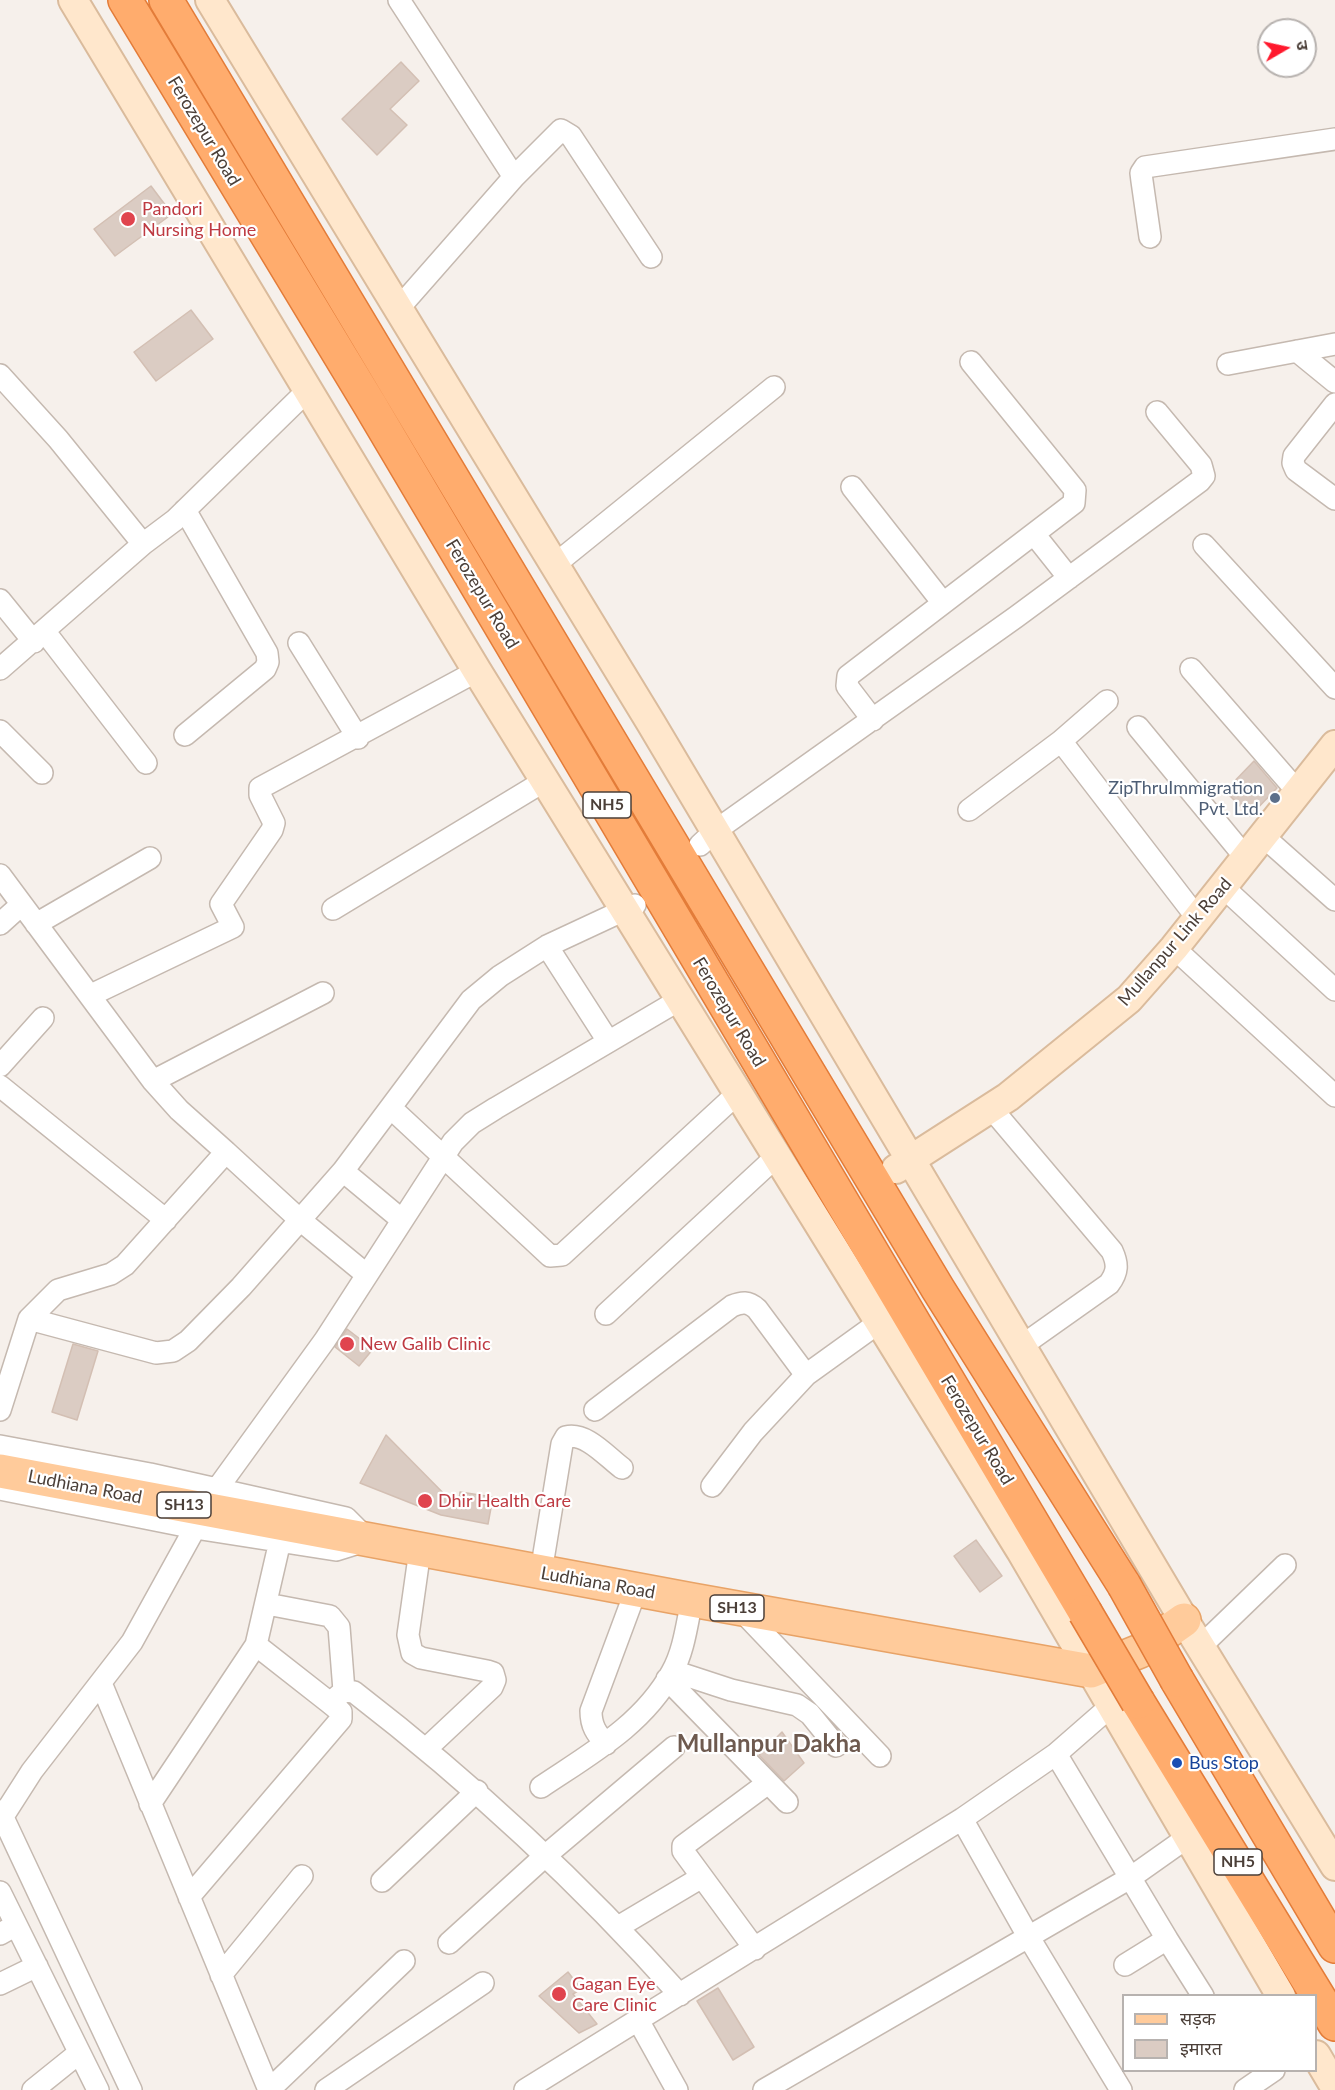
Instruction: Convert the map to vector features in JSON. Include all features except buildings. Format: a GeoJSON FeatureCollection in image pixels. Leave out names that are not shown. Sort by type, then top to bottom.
{"type":"FeatureCollection","features":[{"type":"Feature","properties":{"kind":"highway","name":"Ferozepur Road"},"geometry":{"type":"LineString","coordinates":[[124,0],[364,395],[1084,1612],[1125,1704],[1315,1994]]}},
{"type":"Feature","properties":{"kind":"highway","name":"NH5"},"geometry":{"type":"LineString","coordinates":[[166,0],[938,1289],[1124,1585],[1177,1680],[1335,1946]]}},
{"type":"Feature","properties":{"kind":"highway","name":"Ferozepur Road"},"geometry":{"type":"LineString","coordinates":[[1317,1997],[1335,2024]]}},
{"type":"Feature","properties":{"kind":"main road"},"geometry":{"type":"LineString","coordinates":[[73,0],[477,671],[630,907],[681,999],[778,1155],[822,1215],[881,1321],[1091,1671],[1125,1704],[1188,1837],[1280,1994]]}},
{"type":"Feature","properties":{"kind":"main road"},"geometry":{"type":"LineString","coordinates":[[210,0],[553,566],[707,838],[902,1164],[1020,1347],[1335,1866]]}},
{"type":"Feature","properties":{"kind":"main road","name":"Mullanpur Link Road"},"geometry":{"type":"LineString","coordinates":[[902,1164],[991,1108],[1129,999],[1198,919],[1335,745]]}},
{"type":"Feature","properties":{"kind":"main road","name":"Ludhiana Road"},"geometry":{"type":"LineString","coordinates":[[0,1471],[636,1590],[1091,1671]]}},
{"type":"Feature","properties":{"kind":"main road"},"geometry":{"type":"LineString","coordinates":[[1091,1671],[1192,1633]]}},
{"type":"Feature","properties":{"kind":"main road"},"geometry":{"type":"LineString","coordinates":[[1317,2057],[1335,2087]]}},
{"type":"Feature","properties":{"kind":"street"},"geometry":{"type":"LineString","coordinates":[[399,0],[514,177]]}},
{"type":"Feature","properties":{"kind":"street"},"geometry":{"type":"LineString","coordinates":[[398,309],[556,132],[566,131],[651,257]]}},
{"type":"Feature","properties":{"kind":"street"},"geometry":{"type":"LineString","coordinates":[[1150,237],[1141,173],[1145,167],[1335,139]]}},
{"type":"Feature","properties":{"kind":"street"},"geometry":{"type":"LineString","coordinates":[[1228,364],[1335,344]]}},
{"type":"Feature","properties":{"kind":"street"},"geometry":{"type":"LineString","coordinates":[[1297,351],[1335,382]]}},
{"type":"Feature","properties":{"kind":"street"},"geometry":{"type":"LineString","coordinates":[[873,720],[847,686],[848,676],[1074,503],[1075,490],[971,362]]}},
{"type":"Feature","properties":{"kind":"street"},"geometry":{"type":"LineString","coordinates":[[0,375],[58,439],[143,544]]}},
{"type":"Feature","properties":{"kind":"street"},"geometry":{"type":"LineString","coordinates":[[553,566],[774,387]]}},
{"type":"Feature","properties":{"kind":"street"},"geometry":{"type":"LineString","coordinates":[[0,669],[185,510],[307,391]]}},
{"type":"Feature","properties":{"kind":"street"},"geometry":{"type":"LineString","coordinates":[[1335,404],[1294,456],[1293,463],[1296,470],[1335,499]]}},
{"type":"Feature","properties":{"kind":"street"},"geometry":{"type":"LineString","coordinates":[[707,838],[1069,578],[1204,477],[1201,465],[1157,412]]}},
{"type":"Feature","properties":{"kind":"street"},"geometry":{"type":"LineString","coordinates":[[852,487],[943,603]]}},
{"type":"Feature","properties":{"kind":"street"},"geometry":{"type":"LineString","coordinates":[[184,735],[265,669],[268,662],[267,653],[185,510]]}},
{"type":"Feature","properties":{"kind":"street"},"geometry":{"type":"LineString","coordinates":[[1034,534],[1069,578]]}},
{"type":"Feature","properties":{"kind":"street"},"geometry":{"type":"LineString","coordinates":[[1204,544],[1335,688]]}},
{"type":"Feature","properties":{"kind":"street"},"geometry":{"type":"LineString","coordinates":[[0,600],[39,637],[146,764]]}},
{"type":"Feature","properties":{"kind":"street"},"geometry":{"type":"LineString","coordinates":[[299,644],[358,738]]}},
{"type":"Feature","properties":{"kind":"street"},"geometry":{"type":"LineString","coordinates":[[1191,669],[1298,792]]}},
{"type":"Feature","properties":{"kind":"street"},"geometry":{"type":"LineString","coordinates":[[91,995],[233,927],[221,904],[272,830],[274,823],[260,795],[260,788],[358,738],[477,671]]}},
{"type":"Feature","properties":{"kind":"street"},"geometry":{"type":"LineString","coordinates":[[969,810],[1061,741],[1107,701]]}},
{"type":"Feature","properties":{"kind":"street"},"geometry":{"type":"LineString","coordinates":[[1138,727],[1246,858]]}},
{"type":"Feature","properties":{"kind":"street"},"geometry":{"type":"LineString","coordinates":[[0,731],[42,773]]}},
{"type":"Feature","properties":{"kind":"street"},"geometry":{"type":"LineString","coordinates":[[1061,741],[1198,919]]}},
{"type":"Feature","properties":{"kind":"street"},"geometry":{"type":"LineString","coordinates":[[333,909],[546,780]]}},
{"type":"Feature","properties":{"kind":"street"},"geometry":{"type":"LineString","coordinates":[[1264,837],[1335,900]]}},
{"type":"Feature","properties":{"kind":"street"},"geometry":{"type":"LineString","coordinates":[[36,924],[150,858]]}},
{"type":"Feature","properties":{"kind":"street"},"geometry":{"type":"LineString","coordinates":[[0,875],[153,1081],[179,1110],[299,1219],[367,1275]]}},
{"type":"Feature","properties":{"kind":"street"},"geometry":{"type":"LineString","coordinates":[[1223,887],[1335,990]]}},
{"type":"Feature","properties":{"kind":"street"},"geometry":{"type":"LineString","coordinates":[[0,924],[21,905]]}},
{"type":"Feature","properties":{"kind":"street"},"geometry":{"type":"LineString","coordinates":[[29,1319],[156,1353],[173,1351],[188,1341],[241,1287],[343,1172],[392,1109],[444,1033],[471,1000],[500,976],[547,946],[630,907]]}},
{"type":"Feature","properties":{"kind":"street"},"geometry":{"type":"LineString","coordinates":[[547,946],[608,1041]]}},
{"type":"Feature","properties":{"kind":"street"},"geometry":{"type":"LineString","coordinates":[[1174,948],[1335,1096]]}},
{"type":"Feature","properties":{"kind":"street"},"geometry":{"type":"LineString","coordinates":[[153,1081],[323,993]]}},
{"type":"Feature","properties":{"kind":"street"},"geometry":{"type":"LineString","coordinates":[[218,1489],[295,1384],[453,1142],[472,1123],[681,999]]}},
{"type":"Feature","properties":{"kind":"street"},"geometry":{"type":"LineString","coordinates":[[0,1066],[43,1018]]}},
{"type":"Feature","properties":{"kind":"street"},"geometry":{"type":"LineString","coordinates":[[0,1086],[166,1220]]}},
{"type":"Feature","properties":{"kind":"street"},"geometry":{"type":"LineString","coordinates":[[392,1109],[550,1256],[555,1257],[570,1249],[739,1092]]}},
{"type":"Feature","properties":{"kind":"street"},"geometry":{"type":"LineString","coordinates":[[991,1108],[1112,1251],[1117,1262],[1116,1274],[1109,1284],[1020,1347]]}},
{"type":"Feature","properties":{"kind":"street"},"geometry":{"type":"LineString","coordinates":[[0,1410],[29,1319],[58,1290],[111,1274],[125,1265],[226,1152]]}},
{"type":"Feature","properties":{"kind":"street"},"geometry":{"type":"LineString","coordinates":[[606,1314],[778,1155]]}},
{"type":"Feature","properties":{"kind":"street"},"geometry":{"type":"LineString","coordinates":[[343,1172],[402,1220]]}},
{"type":"Feature","properties":{"kind":"street"},"geometry":{"type":"LineString","coordinates":[[595,1410],[732,1306],[742,1302],[750,1303],[757,1309],[806,1375]]}},
{"type":"Feature","properties":{"kind":"street"},"geometry":{"type":"LineString","coordinates":[[712,1486],[753,1432],[806,1375],[881,1321]]}},
{"type":"Feature","properties":{"kind":"street"},"geometry":{"type":"LineString","coordinates":[[541,1572],[561,1444],[566,1437],[576,1435],[584,1438],[622,1468]]}},
{"type":"Feature","properties":{"kind":"street"},"geometry":{"type":"LineString","coordinates":[[0,1446],[218,1489],[346,1518],[368,1540],[336,1550],[195,1528],[0,1490]]}},
{"type":"Feature","properties":{"kind":"street"},"geometry":{"type":"LineString","coordinates":[[131,2090],[1,1816],[132,1641],[195,1528]]}},
{"type":"Feature","properties":{"kind":"street"},"geometry":{"type":"LineString","coordinates":[[150,1804],[256,1645],[280,1541]]}},
{"type":"Feature","properties":{"kind":"street"},"geometry":{"type":"LineString","coordinates":[[420,1550],[408,1635],[412,1653],[420,1658],[487,1671],[493,1674],[495,1680],[492,1687],[427,1748]]}},
{"type":"Feature","properties":{"kind":"street"},"geometry":{"type":"LineString","coordinates":[[1192,1633],[1285,1565]]}},
{"type":"Feature","properties":{"kind":"street"},"geometry":{"type":"LineString","coordinates":[[606,1744],[596,1733],[591,1722],[591,1711],[636,1590]]}},
{"type":"Feature","properties":{"kind":"street"},"geometry":{"type":"LineString","coordinates":[[541,1786],[606,1744],[635,1720],[670,1675],[692,1600]]}},
{"type":"Feature","properties":{"kind":"street"},"geometry":{"type":"LineString","coordinates":[[189,1897],[341,1719],[337,1697],[339,1627],[336,1620],[267,1604]]}},
{"type":"Feature","properties":{"kind":"street"},"geometry":{"type":"LineString","coordinates":[[740,1609],[880,1756]]}},
{"type":"Feature","properties":{"kind":"street"},"geometry":{"type":"LineString","coordinates":[[256,1645],[337,1697],[354,1692],[427,1748],[477,1791],[618,1927],[680,1995]]}},
{"type":"Feature","properties":{"kind":"street"},"geometry":{"type":"LineString","coordinates":[[670,1675],[797,1705],[810,1714],[836,1746]]}},
{"type":"Feature","properties":{"kind":"street"},"geometry":{"type":"LineString","coordinates":[[670,1675],[787,1802]]}},
{"type":"Feature","properties":{"kind":"street"},"geometry":{"type":"LineString","coordinates":[[101,1683],[269,2090],[404,1961]]}},
{"type":"Feature","properties":{"kind":"street"},"geometry":{"type":"LineString","coordinates":[[528,2089],[963,1819],[1125,1704]]}},
{"type":"Feature","properties":{"kind":"street"},"geometry":{"type":"LineString","coordinates":[[449,1943],[544,1856],[674,1747]]}},
{"type":"Feature","properties":{"kind":"street"},"geometry":{"type":"LineString","coordinates":[[1056,1754],[1202,1994]]}},
{"type":"Feature","properties":{"kind":"street"},"geometry":{"type":"LineString","coordinates":[[755,1949],[683,1851],[685,1842],[768,1783]]}},
{"type":"Feature","properties":{"kind":"street"},"geometry":{"type":"LineString","coordinates":[[382,1881],[477,1791]]}},
{"type":"Feature","properties":{"kind":"street"},"geometry":{"type":"LineString","coordinates":[[963,1819],[1028,1936],[1121,2090]]}},
{"type":"Feature","properties":{"kind":"street"},"geometry":{"type":"LineString","coordinates":[[764,2090],[1130,1878],[1188,1837]]}},
{"type":"Feature","properties":{"kind":"street"},"geometry":{"type":"LineString","coordinates":[[221,1975],[302,1876]]}},
{"type":"Feature","properties":{"kind":"street"},"geometry":{"type":"LineString","coordinates":[[618,1927],[702,1877]]}},
{"type":"Feature","properties":{"kind":"street"},"geometry":{"type":"LineString","coordinates":[[0,1892],[8,1930],[37,1966],[98,2090]]}},
{"type":"Feature","properties":{"kind":"street"},"geometry":{"type":"LineString","coordinates":[[1125,1965],[1167,1939]]}},
{"type":"Feature","properties":{"kind":"street"},"geometry":{"type":"LineString","coordinates":[[0,1984],[37,1966]]}},
{"type":"Feature","properties":{"kind":"street"},"geometry":{"type":"LineString","coordinates":[[326,2090],[483,1983]]}},
{"type":"Feature","properties":{"kind":"street"},"geometry":{"type":"LineString","coordinates":[[638,2020],[677,2090]]}},
{"type":"Feature","properties":{"kind":"street"},"geometry":{"type":"LineString","coordinates":[[33,2090],[79,2053]]}},
{"type":"Feature","properties":{"kind":"place","name":"Pandori Nursing Home"},"geometry":{"type":"Point","coordinates":[128,219]}},
{"type":"Feature","properties":{"kind":"place","name":"ZipThruImmigration Pvt. Ltd."},"geometry":{"type":"Point","coordinates":[1275,798]}},
{"type":"Feature","properties":{"kind":"place","name":"New Galib Clinic"},"geometry":{"type":"Point","coordinates":[347,1344]}},
{"type":"Feature","properties":{"kind":"place","name":"Dhir Health Care"},"geometry":{"type":"Point","coordinates":[425,1501]}},
{"type":"Feature","properties":{"kind":"place","name":"Bus Stop"},"geometry":{"type":"Point","coordinates":[1177,1763]}},
{"type":"Feature","properties":{"kind":"place","name":"Gagan Eye Care Clinic"},"geometry":{"type":"Point","coordinates":[559,1994]}},
{"type":"Feature","properties":{"kind":"district","name":"Mullanpur Dakha"},"geometry":{"type":"Point","coordinates":[769,1744]}}]}
